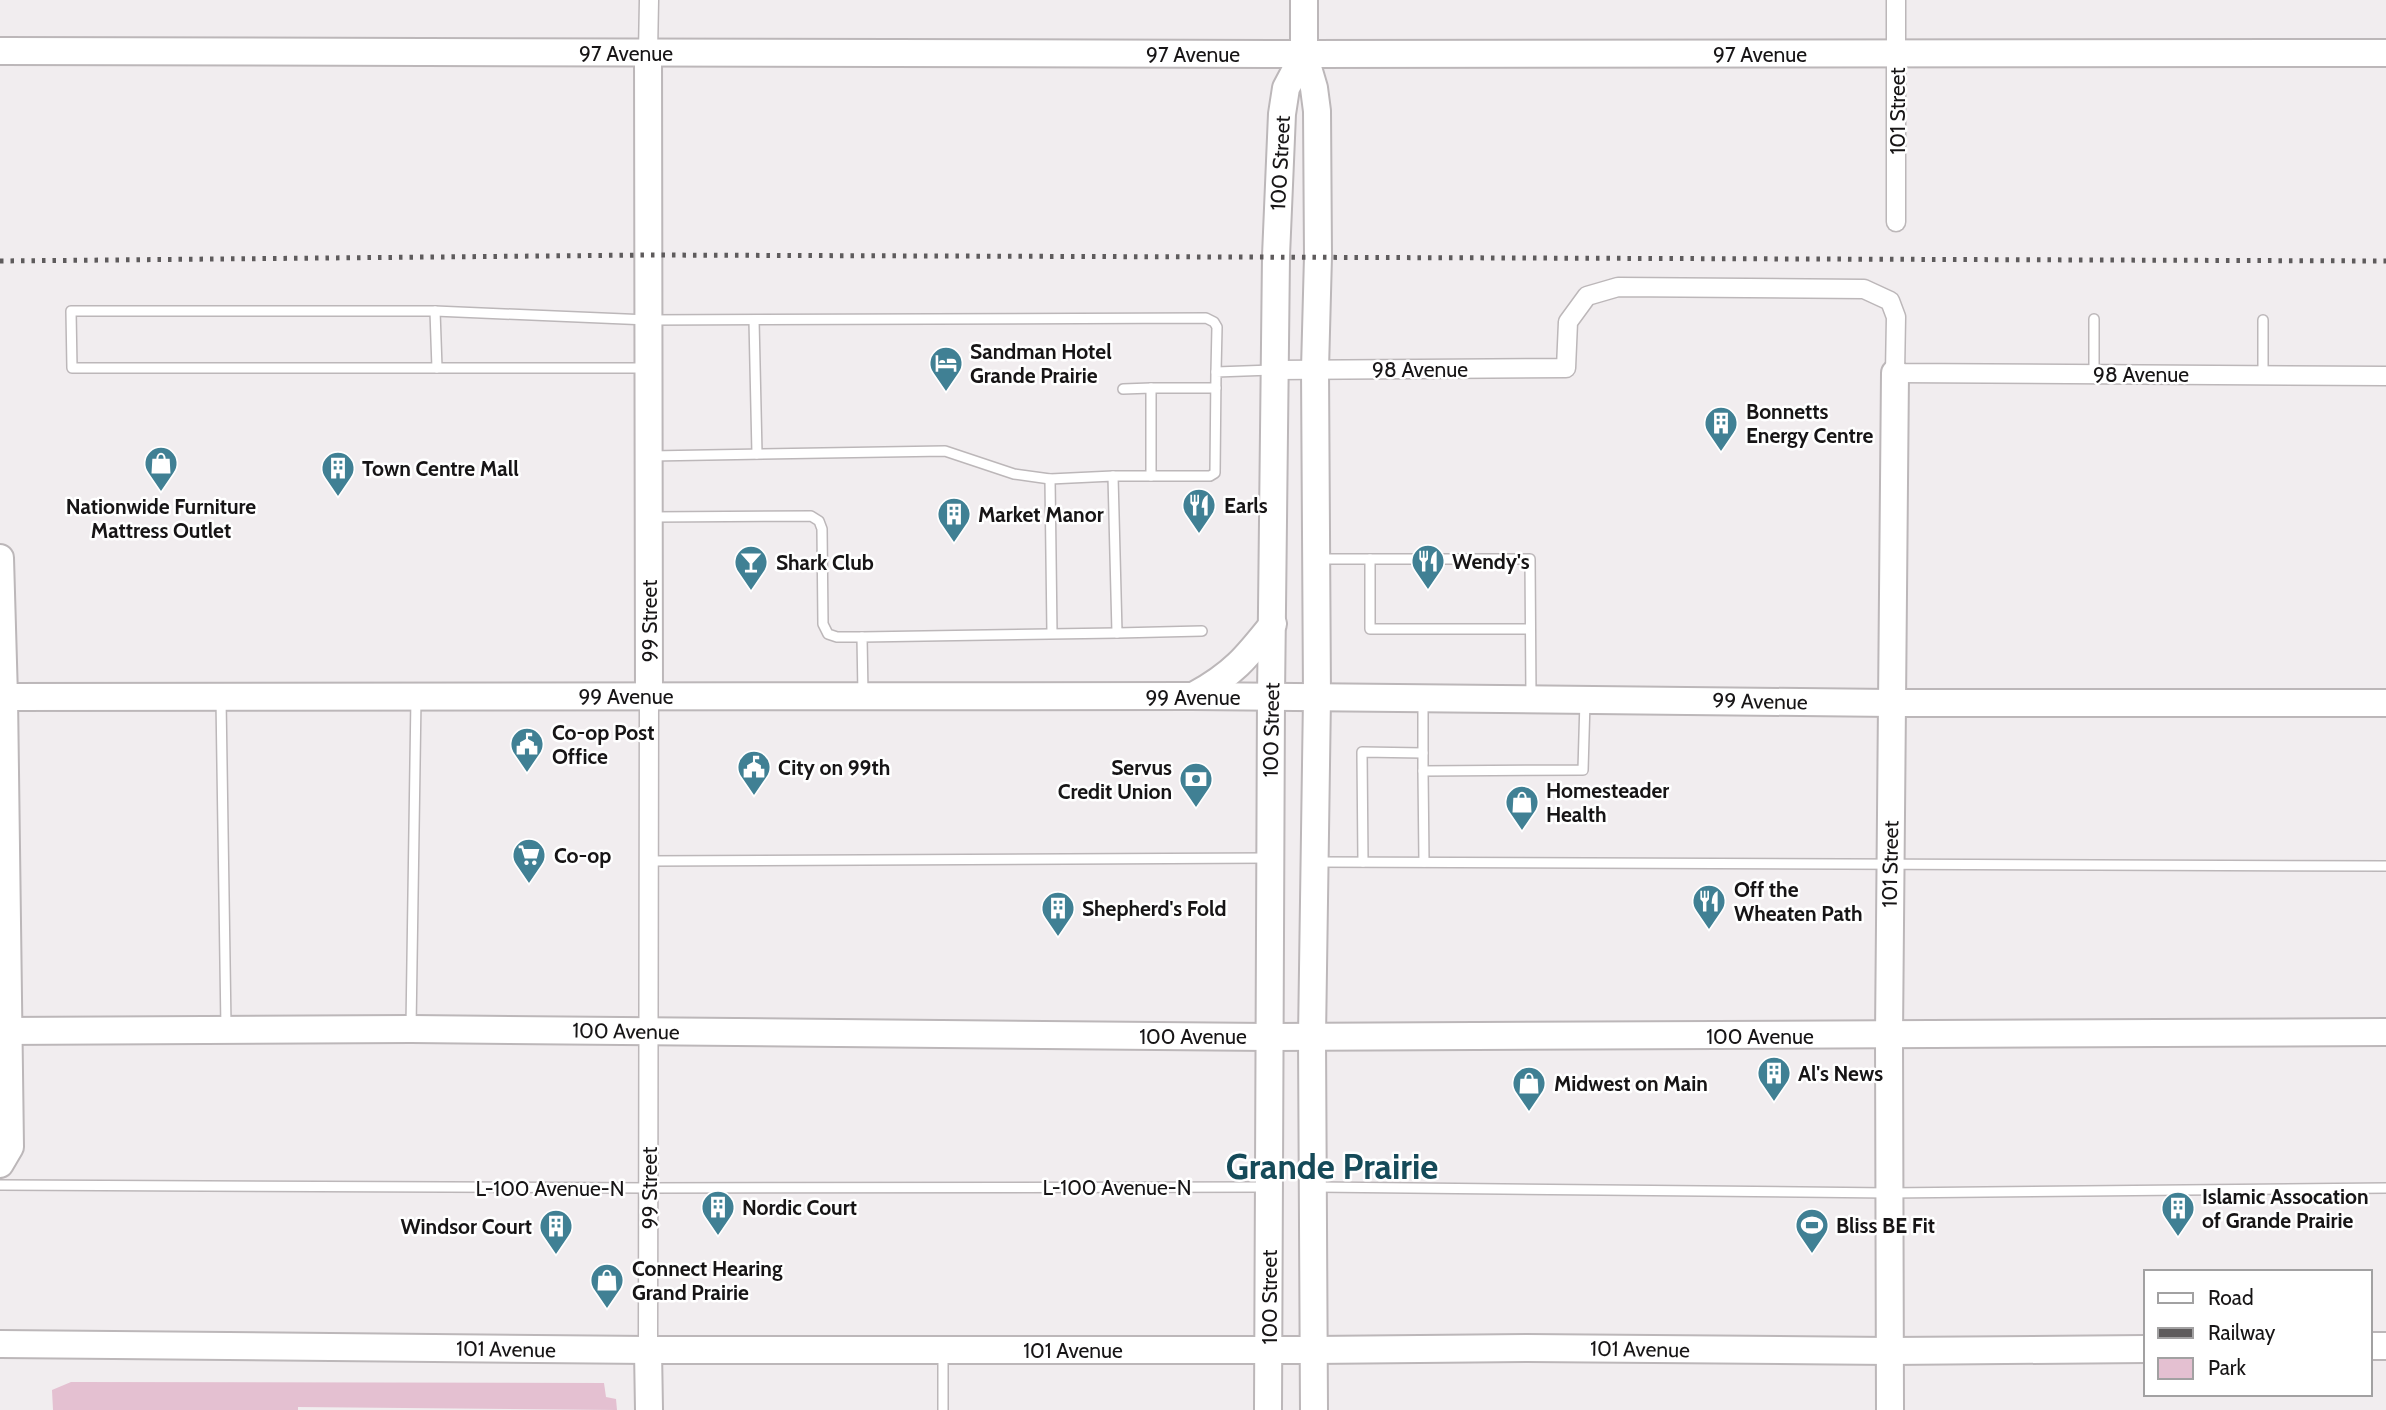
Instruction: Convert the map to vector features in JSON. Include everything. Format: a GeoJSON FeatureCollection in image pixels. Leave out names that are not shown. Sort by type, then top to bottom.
{"type":"FeatureCollection","features":[{"type":"Feature","properties":{"kind":"main road","name":"100 Street"},"geometry":{"type":"LineString","coordinates":[[1304,0],[1304,54],[1314,88],[1317,111],[1317,697],[1312,1037],[1314,1410]]}},
{"type":"Feature","properties":{"kind":"main road","name":"97 Avenue"},"geometry":{"type":"LineString","coordinates":[[0,51],[2386,53]]}},
{"type":"Feature","properties":{"kind":"main road","name":"99 Street"},"geometry":{"type":"LineString","coordinates":[[648,53],[649,696]]}},
{"type":"Feature","properties":{"kind":"main road","name":"100 Street"},"geometry":{"type":"LineString","coordinates":[[1268,1410],[1273,370],[1282,114],[1286,88],[1304,54]]}},
{"type":"Feature","properties":{"kind":"main road","name":"101 Street"},"geometry":{"type":"LineString","coordinates":[[1890,1410],[1888,1193],[1895,373]]}},
{"type":"Feature","properties":{"kind":"main road"},"geometry":{"type":"LineString","coordinates":[[0,558],[5,1031],[10,1147],[0,1164]]}},
{"type":"Feature","properties":{"kind":"main road"},"geometry":{"type":"LineString","coordinates":[[1191,696],[1222,680],[1246,658],[1273,624]]}},
{"type":"Feature","properties":{"kind":"main road","name":"99 Avenue"},"geometry":{"type":"LineString","coordinates":[[2,697],[1191,696],[1892,703],[2386,703]]}},
{"type":"Feature","properties":{"kind":"main road","name":"100 Avenue"},"geometry":{"type":"LineString","coordinates":[[5,1031],[411,1029],[1269,1037],[2386,1032]]}},
{"type":"Feature","properties":{"kind":"main road","name":"101 Avenue"},"geometry":{"type":"LineString","coordinates":[[0,1344],[648,1350],[2144,1349]]}},
{"type":"Feature","properties":{"kind":"main road","name":"99 Street"},"geometry":{"type":"LineString","coordinates":[[648,1350],[649,1410]]}},
{"type":"Feature","properties":{"kind":"street","name":"99 Street"},"geometry":{"type":"LineString","coordinates":[[648,53],[649,0]]}},
{"type":"Feature","properties":{"kind":"street","name":"101 Street"},"geometry":{"type":"LineString","coordinates":[[1896,0],[1896,222]]}},
{"type":"Feature","properties":{"kind":"street","name":"101 Street"},"geometry":{"type":"LineString","coordinates":[[1566,368],[1568,322],[1587,296],[1618,287],[1864,289],[1890,301],[1896,317],[1895,373]]}},
{"type":"Feature","properties":{"kind":"street","name":"98 Avenue"},"geometry":{"type":"LineString","coordinates":[[1273,370],[1566,368]]}},
{"type":"Feature","properties":{"kind":"street","name":"98 Avenue"},"geometry":{"type":"LineString","coordinates":[[1895,373],[2386,376]]}},
{"type":"Feature","properties":{"kind":"street","name":"99 Street"},"geometry":{"type":"LineString","coordinates":[[648,1350],[649,696]]}},
{"type":"Feature","properties":{"kind":"lane"},"geometry":{"type":"LineString","coordinates":[[649,368],[72,368],[71,311],[435,311],[648,320],[1206,318],[1217,327],[1215,473],[1210,476],[1050,479],[1014,474],[945,451],[649,456]]}},
{"type":"Feature","properties":{"kind":"lane"},"geometry":{"type":"LineString","coordinates":[[435,311],[437,368]]}},
{"type":"Feature","properties":{"kind":"lane"},"geometry":{"type":"LineString","coordinates":[[2094,319],[2094,374]]}},
{"type":"Feature","properties":{"kind":"lane"},"geometry":{"type":"LineString","coordinates":[[754,320],[757,454]]}},
{"type":"Feature","properties":{"kind":"lane"},"geometry":{"type":"LineString","coordinates":[[2263,320],[2263,375]]}},
{"type":"Feature","properties":{"kind":"lane"},"geometry":{"type":"LineString","coordinates":[[1216,372],[1273,370]]}},
{"type":"Feature","properties":{"kind":"lane"},"geometry":{"type":"LineString","coordinates":[[1151,388],[1151,477]]}},
{"type":"Feature","properties":{"kind":"lane"},"geometry":{"type":"LineString","coordinates":[[1123,389],[1216,388]]}},
{"type":"Feature","properties":{"kind":"lane"},"geometry":{"type":"LineString","coordinates":[[1113,477],[1117,633]]}},
{"type":"Feature","properties":{"kind":"lane"},"geometry":{"type":"LineString","coordinates":[[1050,479],[1052,633]]}},
{"type":"Feature","properties":{"kind":"lane"},"geometry":{"type":"LineString","coordinates":[[649,517],[811,516],[819,521],[822,529],[823,624],[828,634],[837,637],[1202,631]]}},
{"type":"Feature","properties":{"kind":"lane"},"geometry":{"type":"LineString","coordinates":[[1316,559],[1530,559],[1531,699]]}},
{"type":"Feature","properties":{"kind":"lane"},"geometry":{"type":"LineString","coordinates":[[1370,559],[1370,629],[1531,629]]}},
{"type":"Feature","properties":{"kind":"lane"},"geometry":{"type":"LineString","coordinates":[[862,636],[863,696]]}},
{"type":"Feature","properties":{"kind":"lane"},"geometry":{"type":"LineString","coordinates":[[411,1029],[416,696]]}},
{"type":"Feature","properties":{"kind":"lane"},"geometry":{"type":"LineString","coordinates":[[221,697],[226,1030]]}},
{"type":"Feature","properties":{"kind":"lane"},"geometry":{"type":"LineString","coordinates":[[1423,698],[1424,862]]}},
{"type":"Feature","properties":{"kind":"lane"},"geometry":{"type":"LineString","coordinates":[[1423,771],[1583,770],[1585,699]]}},
{"type":"Feature","properties":{"kind":"lane"},"geometry":{"type":"LineString","coordinates":[[1363,862],[1362,752],[1423,753]]}},
{"type":"Feature","properties":{"kind":"lane"},"geometry":{"type":"LineString","coordinates":[[650,861],[1270,858]]}},
{"type":"Feature","properties":{"kind":"lane"},"geometry":{"type":"LineString","coordinates":[[1314,862],[2386,866]]}},
{"type":"Feature","properties":{"kind":"lane","name":"L-100 Avenue-N"},"geometry":{"type":"LineString","coordinates":[[0,1185],[1269,1187]]}},
{"type":"Feature","properties":{"kind":"lane"},"geometry":{"type":"LineString","coordinates":[[1312,1187],[1888,1193],[2386,1188]]}},
{"type":"Feature","properties":{"kind":"lane"},"geometry":{"type":"LineString","coordinates":[[943,1350],[943,1410]]}},
{"type":"Feature","properties":{"kind":"green space"},"geometry":{"type":"Polygon","coordinates":[[[71,1382],[604,1383],[606,1397],[616,1399],[617,1410],[298,1407],[298,1410],[53,1410],[52,1390],[71,1382]]]}},
{"type":"Feature","properties":{"kind":"railway"},"geometry":{"type":"LineString","coordinates":[[0,261],[649,255],[2386,261]]}},
{"type":"Feature","properties":{"kind":"place","name":"Sandman Hotel Grande Prairie"},"geometry":{"type":"Point","coordinates":[946,393]}},
{"type":"Feature","properties":{"kind":"place","name":"Bonnetts Energy Centre"},"geometry":{"type":"Point","coordinates":[1721,453]}},
{"type":"Feature","properties":{"kind":"place","name":"Nationwide Furniture Mattress Outlet"},"geometry":{"type":"Point","coordinates":[161,493]}},
{"type":"Feature","properties":{"kind":"place","name":"Town Centre Mall"},"geometry":{"type":"Point","coordinates":[338,498]}},
{"type":"Feature","properties":{"kind":"place","name":"Earls"},"geometry":{"type":"Point","coordinates":[1199,535]}},
{"type":"Feature","properties":{"kind":"place","name":"Market Manor"},"geometry":{"type":"Point","coordinates":[954,544]}},
{"type":"Feature","properties":{"kind":"place","name":"Wendy's"},"geometry":{"type":"Point","coordinates":[1428,591]}},
{"type":"Feature","properties":{"kind":"place","name":"Shark Club"},"geometry":{"type":"Point","coordinates":[751,592]}},
{"type":"Feature","properties":{"kind":"place","name":"Co-op Post Office"},"geometry":{"type":"Point","coordinates":[527,774]}},
{"type":"Feature","properties":{"kind":"place","name":"City on 99th"},"geometry":{"type":"Point","coordinates":[754,797]}},
{"type":"Feature","properties":{"kind":"place","name":"Servus Credit Union"},"geometry":{"type":"Point","coordinates":[1196,809]}},
{"type":"Feature","properties":{"kind":"place","name":"Homesteader Health"},"geometry":{"type":"Point","coordinates":[1522,832]}},
{"type":"Feature","properties":{"kind":"place","name":"Co-op"},"geometry":{"type":"Point","coordinates":[529,885]}},
{"type":"Feature","properties":{"kind":"place","name":"Off the Wheaten Path"},"geometry":{"type":"Point","coordinates":[1709,931]}},
{"type":"Feature","properties":{"kind":"place","name":"Shepherd's Fold"},"geometry":{"type":"Point","coordinates":[1058,938]}},
{"type":"Feature","properties":{"kind":"place","name":"Al's News"},"geometry":{"type":"Point","coordinates":[1774,1103]}},
{"type":"Feature","properties":{"kind":"place","name":"Midwest on Main"},"geometry":{"type":"Point","coordinates":[1529,1113]}},
{"type":"Feature","properties":{"kind":"place","name":"Nordic Court"},"geometry":{"type":"Point","coordinates":[718,1237]}},
{"type":"Feature","properties":{"kind":"place","name":"Islamic Assocation of Grande Prairie"},"geometry":{"type":"Point","coordinates":[2178,1238]}},
{"type":"Feature","properties":{"kind":"place","name":"Bliss BE Fit"},"geometry":{"type":"Point","coordinates":[1812,1255]}},
{"type":"Feature","properties":{"kind":"place","name":"Windsor Court"},"geometry":{"type":"Point","coordinates":[556,1256]}},
{"type":"Feature","properties":{"kind":"place","name":"Connect Hearing Grand Prairie"},"geometry":{"type":"Point","coordinates":[607,1310]}},
{"type":"Feature","properties":{"kind":"district","name":"Grande Prairie"},"geometry":{"type":"Point","coordinates":[1332,1166]}}]}
